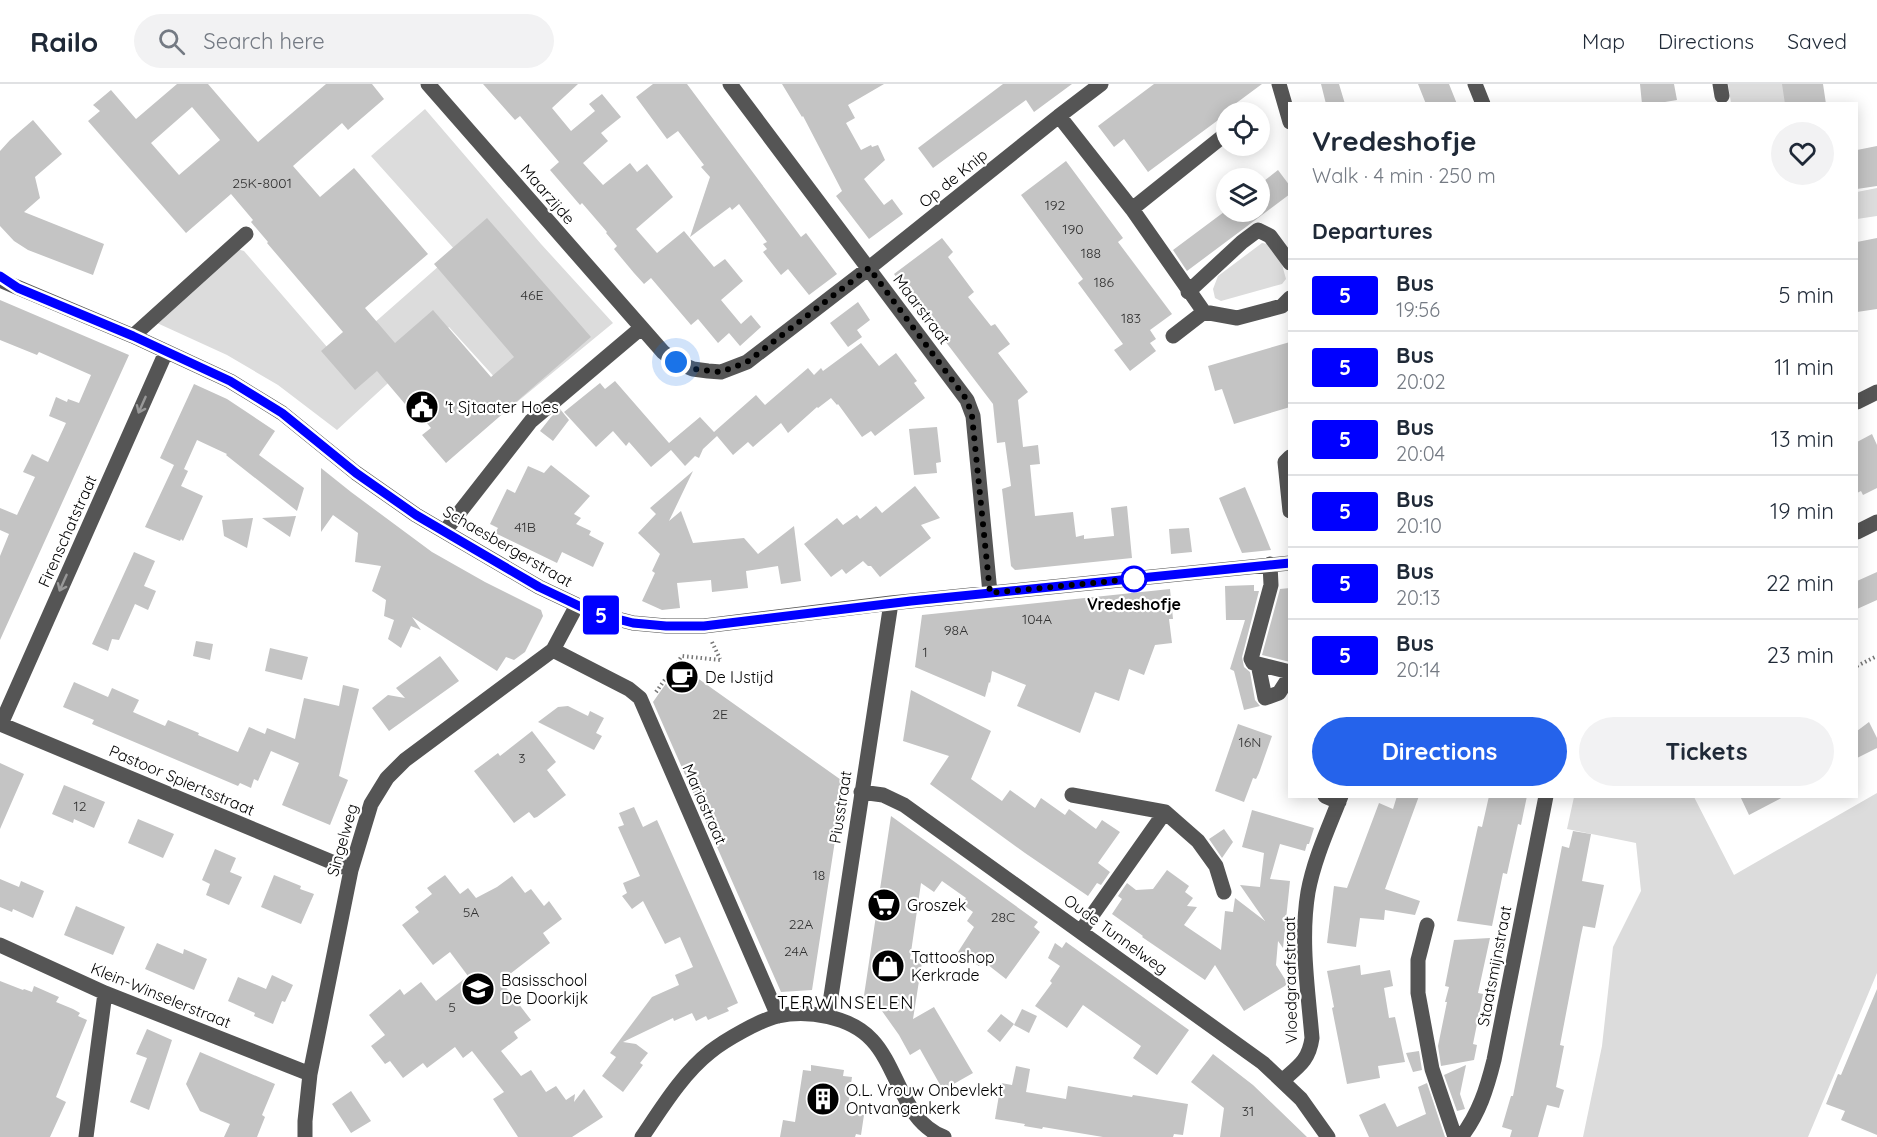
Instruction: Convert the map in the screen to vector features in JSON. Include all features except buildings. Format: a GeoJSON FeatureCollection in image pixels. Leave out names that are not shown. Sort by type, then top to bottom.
{"type":"FeatureCollection","features":[{"type":"Feature","properties":{"kind":"street","name":"Maarzijde"},"geometry":{"type":"LineString","coordinates":[[428,84],[641,328],[663,352],[676,362],[693,369],[721,372],[747,362],[869,268]]}},
{"type":"Feature","properties":{"kind":"street","name":"Maarstraat"},"geometry":{"type":"LineString","coordinates":[[730,84],[967,400],[972,416],[990,593]]}},
{"type":"Feature","properties":{"kind":"street","name":"Op de Knip"},"geometry":{"type":"LineString","coordinates":[[869,268],[1101,84]]}},
{"type":"Feature","properties":{"kind":"street"},"geometry":{"type":"LineString","coordinates":[[1279,84],[1288,115]]}},
{"type":"Feature","properties":{"kind":"street"},"geometry":{"type":"LineString","coordinates":[[1475,84],[1483,102]]}},
{"type":"Feature","properties":{"kind":"street"},"geometry":{"type":"LineString","coordinates":[[1059,116],[1132,209],[1204,312],[1237,318],[1282,306],[1288,300]]}},
{"type":"Feature","properties":{"kind":"street"},"geometry":{"type":"LineString","coordinates":[[1132,209],[1216,142]]}},
{"type":"Feature","properties":{"kind":"street"},"geometry":{"type":"LineString","coordinates":[[1188,292],[1242,242],[1258,231],[1270,236],[1288,259]]}},
{"type":"Feature","properties":{"kind":"street"},"geometry":{"type":"LineString","coordinates":[[133,336],[246,234]]}},
{"type":"Feature","properties":{"kind":"street","name":"Schaesbergerstraat"},"geometry":{"type":"LineString","coordinates":[[0,278],[230,381],[282,413],[383,493],[445,531],[539,587],[577,606],[603,616],[633,623],[687,627],[891,603],[1288,563]]}},
{"type":"Feature","properties":{"kind":"street"},"geometry":{"type":"LineString","coordinates":[[1173,336],[1204,312]]}},
{"type":"Feature","properties":{"kind":"street"},"geometry":{"type":"LineString","coordinates":[[445,531],[531,421],[641,328]]}},
{"type":"Feature","properties":{"kind":"street","name":"Firenschatstraat"},"geometry":{"type":"LineString","coordinates":[[0,724],[166,352]]}},
{"type":"Feature","properties":{"kind":"street"},"geometry":{"type":"LineString","coordinates":[[1858,402],[1877,392]]}},
{"type":"Feature","properties":{"kind":"street"},"geometry":{"type":"LineString","coordinates":[[1288,459],[1285,462],[1288,491]]}},
{"type":"Feature","properties":{"kind":"street"},"geometry":{"type":"LineString","coordinates":[[1858,532],[1877,522]]}},
{"type":"Feature","properties":{"kind":"street"},"geometry":{"type":"LineString","coordinates":[[1270,564],[1271,585],[1251,655],[1253,663],[1288,673]]}},
{"type":"Feature","properties":{"kind":"street","name":"Piusstraat"},"geometry":{"type":"LineString","coordinates":[[828,1016],[891,603]]}},
{"type":"Feature","properties":{"kind":"street","name":"Singelweg"},"geometry":{"type":"LineString","coordinates":[[305,1137],[304,1121],[310,1074],[351,870],[371,804],[387,778],[405,760],[553,650],[577,606]]}},
{"type":"Feature","properties":{"kind":"street"},"geometry":{"type":"LineString","coordinates":[[553,650],[629,689],[640,698]]}},
{"type":"Feature","properties":{"kind":"street"},"geometry":{"type":"LineString","coordinates":[[1258,664],[1265,698],[1279,693],[1288,677]]}},
{"type":"Feature","properties":{"kind":"street","name":"Mariastraat"},"geometry":{"type":"LineString","coordinates":[[640,698],[778,1016]]}},
{"type":"Feature","properties":{"kind":"street","name":"Pastoor Spiertsstraat"},"geometry":{"type":"LineString","coordinates":[[0,724],[351,870]]}},
{"type":"Feature","properties":{"kind":"street","name":"Oude Tunnelweg"},"geometry":{"type":"LineString","coordinates":[[861,792],[882,795],[904,805],[1254,1056],[1283,1080],[1301,1099],[1328,1137]]}},
{"type":"Feature","properties":{"kind":"street"},"geometry":{"type":"LineString","coordinates":[[1072,795],[1165,812],[1198,841],[1216,866],[1224,892]]}},
{"type":"Feature","properties":{"kind":"street","name":"Vloedgraafstraat"},"geometry":{"type":"LineString","coordinates":[[1283,1080],[1304,1061],[1311,1047],[1305,948],[1307,902],[1335,798]]}},
{"type":"Feature","properties":{"kind":"street","name":"Staatsmijnstraat"},"geometry":{"type":"LineString","coordinates":[[1461,1137],[1476,1113],[1494,1060],[1546,798]]}},
{"type":"Feature","properties":{"kind":"street"},"geometry":{"type":"LineString","coordinates":[[1081,931],[1165,812]]}},
{"type":"Feature","properties":{"kind":"street"},"geometry":{"type":"LineString","coordinates":[[1427,925],[1418,960],[1418,993],[1432,1069],[1455,1137]]}},
{"type":"Feature","properties":{"kind":"street","name":"Klein-Winselerstraat"},"geometry":{"type":"LineString","coordinates":[[0,945],[105,993],[310,1074]]}},
{"type":"Feature","properties":{"kind":"street"},"geometry":{"type":"LineString","coordinates":[[87,1137],[105,993]]}},
{"type":"Feature","properties":{"kind":"street"},"geometry":{"type":"LineString","coordinates":[[642,1137],[674,1092],[710,1052],[750,1028],[778,1016],[803,1014],[828,1016],[852,1026],[871,1039],[887,1062],[910,1108],[928,1127],[944,1137]]}},
{"type":"Feature","properties":{"kind":"path"},"geometry":{"type":"LineString","coordinates":[[640,698],[653,696],[682,656],[720,660]]}},
{"type":"Feature","properties":{"kind":"path"},"geometry":{"type":"LineString","coordinates":[[1858,666],[1877,656]]}},
{"type":"Feature","properties":{"kind":"shaded area"},"geometry":{"type":"Polygon","coordinates":[[[1728,84],[1815,84],[1815,102],[1731,102],[1728,84]]]}},
{"type":"Feature","properties":{"kind":"shaded area"},"geometry":{"type":"Polygon","coordinates":[[[425,109],[541,244],[613,323],[517,402],[449,327],[337,430],[278,385],[227,355],[157,323],[237,249],[244,251],[334,355],[348,346],[456,251],[371,156],[425,109]]]}},
{"type":"Feature","properties":{"kind":"shaded area"},"geometry":{"type":"Polygon","coordinates":[[[1877,188],[1877,216],[1858,219],[1858,192],[1877,188]]]}},
{"type":"Feature","properties":{"kind":"shaded area"},"geometry":{"type":"Polygon","coordinates":[[[1262,243],[1268,244],[1280,257],[1286,279],[1282,284],[1221,301],[1215,298],[1213,289],[1218,276],[1262,243]]]}},
{"type":"Feature","properties":{"kind":"shaded area"},"geometry":{"type":"Polygon","coordinates":[[[1877,793],[1877,973],[1808,1137],[1583,1137],[1602,1046],[1613,947],[1641,891],[1636,843],[1567,829],[1574,798],[1695,798],[1734,875],[1877,793]]]}},
{"type":"Feature","properties":{"kind":"bus line","name":"5"},"geometry":{"type":"LineString","coordinates":[[0,276],[18,288],[133,336],[230,381],[282,413],[356,473],[416,515],[539,587],[577,606],[633,623],[704,626],[911,601],[1288,563]]}},
{"type":"Feature","properties":{"kind":"place","name":"'t Sjtaater Hoes"},"geometry":{"type":"Point","coordinates":[422,407]}},
{"type":"Feature","properties":{"kind":"place","name":"Vredeshofje"},"geometry":{"type":"Point","coordinates":[1134,579]}},
{"type":"Feature","properties":{"kind":"place","name":"De IJstijd"},"geometry":{"type":"Point","coordinates":[682,677]}},
{"type":"Feature","properties":{"kind":"place","name":"Groszek"},"geometry":{"type":"Point","coordinates":[884,905]}},
{"type":"Feature","properties":{"kind":"place","name":"Tattooshop Kerkrade"},"geometry":{"type":"Point","coordinates":[888,966]}},
{"type":"Feature","properties":{"kind":"place","name":"Basisschool De Doorkijk"},"geometry":{"type":"Point","coordinates":[478,989]}},
{"type":"Feature","properties":{"kind":"place","name":"O.L. Vrouw Onbevlekt Ontvangenkerk"},"geometry":{"type":"Point","coordinates":[823,1099]}},
{"type":"Feature","properties":{"kind":"district","name":"TERWINSELEN"},"geometry":{"type":"Point","coordinates":[846,1003]}},
{"type":"Feature","properties":{"kind":"route"},"geometry":{"type":"LineString","coordinates":[[676,362],[708,372],[721,372],[735,368],[747,362],[869,268],[967,400],[972,416],[990,593],[1134,579]]}}]}
